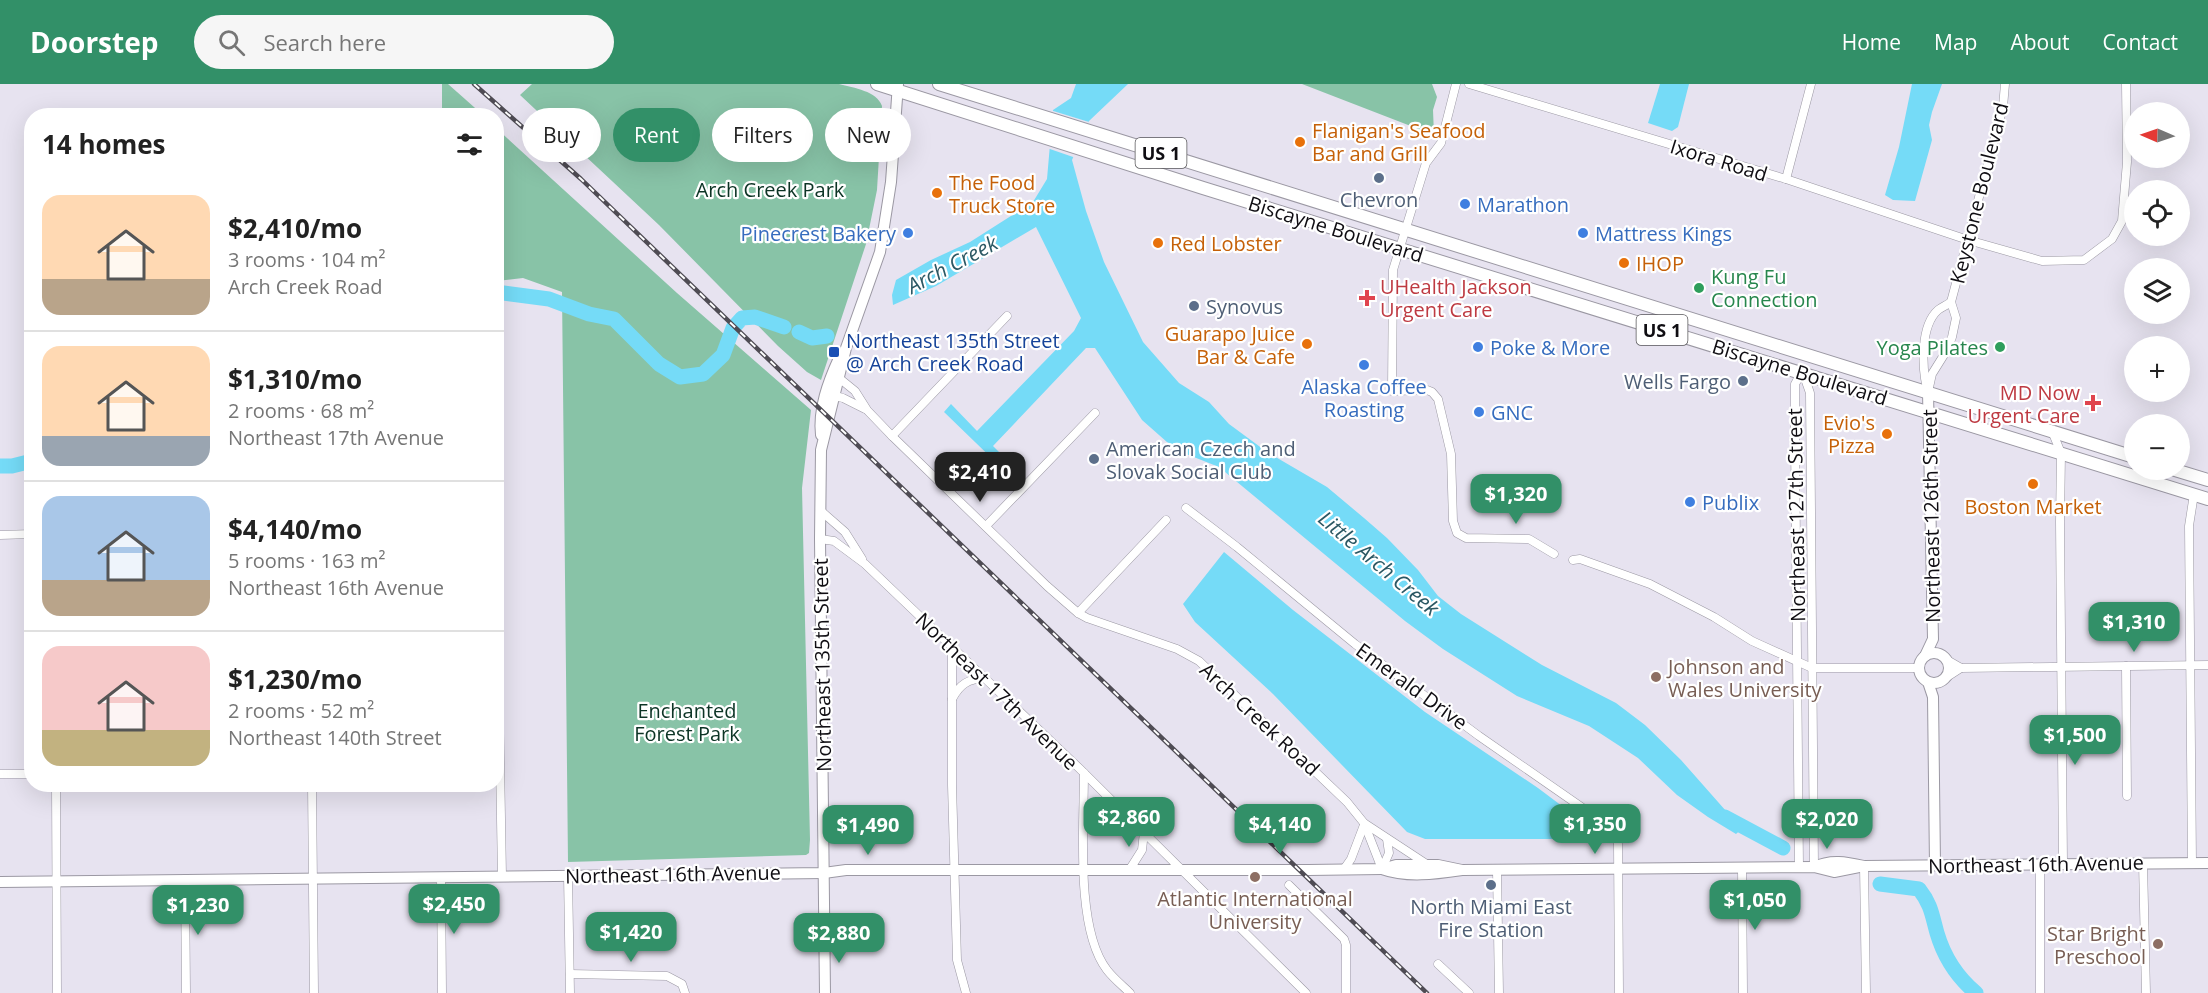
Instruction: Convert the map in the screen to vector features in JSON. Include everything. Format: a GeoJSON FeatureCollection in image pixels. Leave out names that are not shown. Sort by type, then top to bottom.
{"type":"FeatureCollection","features":[{"type":"Feature","properties":{"kind":"main road","name":"Biscayne Boulevard"},"geometry":{"type":"LineString","coordinates":[[877,84],[898,87],[1080,148],[2208,499]]}},
{"type":"Feature","properties":{"kind":"main road","name":"Biscayne Boulevard"},"geometry":{"type":"LineString","coordinates":[[939,84],[2124,454]]}},
{"type":"Feature","properties":{"kind":"main road"},"geometry":{"type":"LineString","coordinates":[[1757,359],[1792,357],[1796,351]]}},
{"type":"Feature","properties":{"kind":"main road"},"geometry":{"type":"LineString","coordinates":[[1802,372],[1823,365],[1845,366]]}},
{"type":"Feature","properties":{"kind":"main road"},"geometry":{"type":"LineString","coordinates":[[2190,475],[2208,480]]}},
{"type":"Feature","properties":{"kind":"street"},"geometry":{"type":"LineString","coordinates":[[1456,84],[1441,143],[1426,163],[1393,270],[1392,391],[1428,390],[1438,399],[1451,454],[1453,522],[1458,533],[1466,538],[1529,539],[1554,554]]}},
{"type":"Feature","properties":{"kind":"street","name":"Ixora Road"},"geometry":{"type":"LineString","coordinates":[[1469,84],[1786,179],[1968,240],[2042,261],[2084,260],[2112,239],[2123,218],[2127,162],[2126,84]]}},
{"type":"Feature","properties":{"kind":"street"},"geometry":{"type":"LineString","coordinates":[[1786,179],[1811,84]]}},
{"type":"Feature","properties":{"kind":"street","name":"Keystone Boulevard"},"geometry":{"type":"LineString","coordinates":[[1928,392],[1932,374],[1952,337],[1956,318],[1951,302],[2003,107],[2005,84]]}},
{"type":"Feature","properties":{"kind":"street","name":"Northeast 135th Street"},"geometry":{"type":"LineString","coordinates":[[822,444],[846,348],[880,252],[891,182],[898,87]]}},
{"type":"Feature","properties":{"kind":"street","name":"Keystone Boulevard"},"geometry":{"type":"LineString","coordinates":[[1928,392],[1923,372],[1923,352],[1928,329],[1937,311],[1951,302]]}},
{"type":"Feature","properties":{"kind":"street"},"geometry":{"type":"LineString","coordinates":[[892,436],[1007,316]]}},
{"type":"Feature","properties":{"kind":"street","name":"Northeast 135th Street"},"geometry":{"type":"LineString","coordinates":[[825,993],[820,539],[822,444],[820,422],[831,377],[846,348]]}},
{"type":"Feature","properties":{"kind":"street","name":"Northeast 127th Street"},"geometry":{"type":"LineString","coordinates":[[1799,867],[1795,384],[1802,372]]}},
{"type":"Feature","properties":{"kind":"street","name":"Northeast 127th Street"},"geometry":{"type":"LineString","coordinates":[[1802,372],[1810,392],[1815,669],[1814,867]]}},
{"type":"Feature","properties":{"kind":"street","name":"Arch Creek Road"},"geometry":{"type":"LineString","coordinates":[[839,378],[855,391],[867,410],[892,436],[1047,586],[1078,613],[1177,649],[1199,661],[1347,802],[1364,823],[1382,869]]}},
{"type":"Feature","properties":{"kind":"street","name":"Northeast 126th Street"},"geometry":{"type":"LineString","coordinates":[[1925,656],[1933,639],[1928,392]]}},
{"type":"Feature","properties":{"kind":"street","name":"Arch Creek Road"},"geometry":{"type":"LineString","coordinates":[[834,396],[867,410]]}},
{"type":"Feature","properties":{"kind":"street"},"geometry":{"type":"LineString","coordinates":[[986,526],[1095,414]]}},
{"type":"Feature","properties":{"kind":"street"},"geometry":{"type":"LineString","coordinates":[[2052,431],[2061,453],[2063,864]]}},
{"type":"Feature","properties":{"kind":"street"},"geometry":{"type":"LineString","coordinates":[[2192,862],[2189,526],[2194,494]]}},
{"type":"Feature","properties":{"kind":"street","name":"Emerald Drive"},"geometry":{"type":"LineString","coordinates":[[1186,508],[1238,547],[1355,644],[1479,736],[1605,822],[1617,835],[1619,993]]}},
{"type":"Feature","properties":{"kind":"street","name":"Northeast 17th Avenue"},"geometry":{"type":"LineString","coordinates":[[820,511],[845,532],[864,563]]}},
{"type":"Feature","properties":{"kind":"street"},"geometry":{"type":"LineString","coordinates":[[1078,613],[1166,520]]}},
{"type":"Feature","properties":{"kind":"street"},"geometry":{"type":"LineString","coordinates":[[0,535],[24,534]]}},
{"type":"Feature","properties":{"kind":"street","name":"Northeast 17th Avenue"},"geometry":{"type":"LineString","coordinates":[[820,539],[834,541],[864,563],[1084,773],[1306,993]]}},
{"type":"Feature","properties":{"kind":"street"},"geometry":{"type":"LineString","coordinates":[[1573,560],[1580,559],[1650,584],[1714,617],[1758,644],[1815,669],[1916,668]]}},
{"type":"Feature","properties":{"kind":"street","name":"Northeast 126th Street"},"geometry":{"type":"LineString","coordinates":[[1933,639],[1945,658]]}},
{"type":"Feature","properties":{"kind":"street"},"geometry":{"type":"LineString","coordinates":[[952,646],[951,700],[957,960],[966,993]]}},
{"type":"Feature","properties":{"kind":"street"},"geometry":{"type":"LineString","coordinates":[[1916,668],[1925,656],[1934,653],[1961,668]]}},
{"type":"Feature","properties":{"kind":"street"},"geometry":{"type":"LineString","coordinates":[[1933,697],[1948,670],[1945,658]]}},
{"type":"Feature","properties":{"kind":"street"},"geometry":{"type":"LineString","coordinates":[[1928,682],[1942,680],[1961,668],[2208,665]]}},
{"type":"Feature","properties":{"kind":"street"},"geometry":{"type":"LineString","coordinates":[[2126,666],[2127,796]]}},
{"type":"Feature","properties":{"kind":"street"},"geometry":{"type":"LineString","coordinates":[[1916,668],[1928,682],[1933,697],[1935,865]]}},
{"type":"Feature","properties":{"kind":"street"},"geometry":{"type":"LineString","coordinates":[[951,700],[962,684],[985,678]]}},
{"type":"Feature","properties":{"kind":"street"},"geometry":{"type":"LineString","coordinates":[[1798,762],[1813,762]]}},
{"type":"Feature","properties":{"kind":"street"},"geometry":{"type":"LineString","coordinates":[[1084,773],[1084,869],[1089,932],[1106,970],[1130,993]]}},
{"type":"Feature","properties":{"kind":"street"},"geometry":{"type":"LineString","coordinates":[[0,774],[24,774]]}},
{"type":"Feature","properties":{"kind":"street"},"geometry":{"type":"LineString","coordinates":[[56,792],[57,993]]}},
{"type":"Feature","properties":{"kind":"street"},"geometry":{"type":"LineString","coordinates":[[312,792],[314,993]]}},
{"type":"Feature","properties":{"kind":"street"},"geometry":{"type":"LineString","coordinates":[[501,792],[502,876]]}},
{"type":"Feature","properties":{"kind":"street"},"geometry":{"type":"LineString","coordinates":[[1084,819],[1097,807],[1114,803]]}},
{"type":"Feature","properties":{"kind":"street"},"geometry":{"type":"LineString","coordinates":[[1344,869],[1351,859],[1364,823]]}},
{"type":"Feature","properties":{"kind":"street","name":"Arch Creek Road"},"geometry":{"type":"LineString","coordinates":[[1364,823],[1428,865]]}},
{"type":"Feature","properties":{"kind":"street"},"geometry":{"type":"LineString","coordinates":[[1130,869],[1142,850],[1144,832]]}},
{"type":"Feature","properties":{"kind":"street"},"geometry":{"type":"LineString","coordinates":[[1382,869],[1389,853],[1387,839]]}},
{"type":"Feature","properties":{"kind":"street","name":"Northeast 16th Avenue"},"geometry":{"type":"LineString","coordinates":[[0,882],[824,873],[846,870],[1382,869],[1396,865],[1428,865],[1462,870],[1618,870],[1814,867],[1827,861],[1848,862],[1864,866],[2208,862]]}},
{"type":"Feature","properties":{"kind":"street"},"geometry":{"type":"LineString","coordinates":[[2143,863],[2146,993]]}},
{"type":"Feature","properties":{"kind":"street"},"geometry":{"type":"LineString","coordinates":[[2040,864],[2040,993]]}},
{"type":"Feature","properties":{"kind":"street"},"geometry":{"type":"LineString","coordinates":[[1864,866],[1866,993]]}},
{"type":"Feature","properties":{"kind":"street"},"geometry":{"type":"LineString","coordinates":[[1742,868],[1743,993]]}},
{"type":"Feature","properties":{"kind":"street","name":"Northeast 16th Avenue"},"geometry":{"type":"LineString","coordinates":[[1382,869],[1396,874],[1437,874],[1462,870]]}},
{"type":"Feature","properties":{"kind":"street"},"geometry":{"type":"LineString","coordinates":[[1497,870],[1499,993]]}},
{"type":"Feature","properties":{"kind":"street"},"geometry":{"type":"LineString","coordinates":[[568,875],[570,993]]}},
{"type":"Feature","properties":{"kind":"street"},"geometry":{"type":"LineString","coordinates":[[441,877],[442,993]]}},
{"type":"Feature","properties":{"kind":"street"},"geometry":{"type":"LineString","coordinates":[[185,879],[186,993]]}},
{"type":"Feature","properties":{"kind":"street"},"geometry":{"type":"LineString","coordinates":[[1289,885],[1344,939],[1346,993]]}},
{"type":"Feature","properties":{"kind":"street"},"geometry":{"type":"LineString","coordinates":[[1438,964],[1469,993]]}},
{"type":"Feature","properties":{"kind":"street"},"geometry":{"type":"LineString","coordinates":[[570,974],[667,976],[682,984],[685,993]]}},
{"type":"Feature","properties":{"kind":"green space"},"geometry":{"type":"Polygon","coordinates":[[[442,84],[448,84],[475,108],[442,108],[442,84]]]}},
{"type":"Feature","properties":{"kind":"green space","name":"Arch Creek Park"},"geometry":{"type":"Polygon","coordinates":[[[532,84],[839,84],[864,91],[875,97],[882,108],[825,108],[825,162],[879,162],[877,190],[866,244],[821,380],[807,372],[778,346],[659,225],[592,162],[601,162],[601,108],[534,108],[520,95],[532,84]]]}},
{"type":"Feature","properties":{"kind":"green space"},"geometry":{"type":"Polygon","coordinates":[[[1302,84],[1432,84],[1437,97],[1433,110],[1434,135],[1302,84]]]}},
{"type":"Feature","properties":{"kind":"green space","name":"Enchanted Forest Park"},"geometry":{"type":"Polygon","coordinates":[[[504,135],[522,152],[522,162],[533,162],[677,293],[811,410],[802,488],[810,840],[809,853],[806,855],[568,862],[562,292],[523,278],[504,280],[504,135]]]}},
{"type":"Feature","properties":{"kind":"water"},"geometry":{"type":"Polygon","coordinates":[[[1076,84],[1128,84],[1089,121],[1072,160],[1086,211],[1104,262],[1143,342],[1179,383],[1209,402],[1229,424],[1267,452],[1327,487],[1387,538],[1418,570],[1438,596],[1461,614],[1542,665],[1616,703],[1645,725],[1681,760],[1726,811],[1745,826],[1736,834],[1677,795],[1638,758],[1589,726],[1517,696],[1443,649],[1405,621],[1219,467],[1176,450],[1142,420],[1095,348],[1086,348],[993,446],[1013,466],[1007,473],[944,412],[951,404],[977,431],[1074,331],[1081,318],[1036,227],[936,286],[893,305],[892,295],[896,280],[931,260],[970,242],[1033,202],[1047,179],[1053,110],[1071,98],[1076,84]]]}},
{"type":"Feature","properties":{"kind":"water"},"geometry":{"type":"Polygon","coordinates":[[[1660,84],[1689,84],[1678,127],[1672,131],[1648,123],[1660,84]]]}},
{"type":"Feature","properties":{"kind":"water"},"geometry":{"type":"Polygon","coordinates":[[[1912,84],[1942,84],[1929,125],[1932,140],[1915,201],[1893,200],[1885,195],[1899,147],[1912,84]]]}},
{"type":"Feature","properties":{"kind":"water"},"geometry":{"type":"Polygon","coordinates":[[[1224,552],[1293,610],[1425,712],[1562,806],[1566,815],[1566,829],[1556,839],[1425,839],[1407,832],[1273,694],[1195,622],[1183,604],[1224,552]]]}},
{"type":"Feature","properties":{"kind":"pier"},"geometry":{"type":"Polygon","coordinates":[[[1050,110],[1089,122],[1076,158],[1047,148],[1050,110]]]}},
{"type":"Feature","properties":{"kind":"waterway","name":"Arch Creek"},"geometry":{"type":"LineString","coordinates":[[504,293],[549,299],[589,314],[614,319],[659,364],[680,377],[703,374],[723,355],[733,328],[742,318],[755,317],[784,327]]}},
{"type":"Feature","properties":{"kind":"waterway","name":"Arch Creek"},"geometry":{"type":"LineString","coordinates":[[799,332],[812,338],[827,336]]}},
{"type":"Feature","properties":{"kind":"waterway","name":"Arch Creek"},"geometry":{"type":"LineString","coordinates":[[0,466],[24,463]]}},
{"type":"Feature","properties":{"kind":"waterway","name":"Little Arch Creek"},"geometry":{"type":"LineString","coordinates":[[1725,817],[1783,848]]}},
{"type":"Feature","properties":{"kind":"waterway"},"geometry":{"type":"LineString","coordinates":[[1880,884],[1919,889],[1929,905],[1947,958],[1957,973],[1976,993]]}},
{"type":"Feature","properties":{"kind":"railway"},"geometry":{"type":"LineString","coordinates":[[474,84],[501,108]]}},
{"type":"Feature","properties":{"kind":"railway"},"geometry":{"type":"LineString","coordinates":[[504,111],[581,179],[1427,993]]}},
{"type":"Feature","properties":{"kind":"place","name":"Flanigan's Seafood Bar and Grill"},"geometry":{"type":"Point","coordinates":[1300,142]}},
{"type":"Feature","properties":{"kind":"place","name":"Chevron"},"geometry":{"type":"Point","coordinates":[1379,178]}},
{"type":"Feature","properties":{"kind":"place","name":"The Food Truck Store"},"geometry":{"type":"Point","coordinates":[937,193]}},
{"type":"Feature","properties":{"kind":"place","name":"Marathon"},"geometry":{"type":"Point","coordinates":[1465,204]}},
{"type":"Feature","properties":{"kind":"place","name":"Pinecrest Bakery"},"geometry":{"type":"Point","coordinates":[908,233]}},
{"type":"Feature","properties":{"kind":"place","name":"Mattress Kings"},"geometry":{"type":"Point","coordinates":[1583,233]}},
{"type":"Feature","properties":{"kind":"place","name":"Red Lobster"},"geometry":{"type":"Point","coordinates":[1158,243]}},
{"type":"Feature","properties":{"kind":"place","name":"IHOP"},"geometry":{"type":"Point","coordinates":[1624,263]}},
{"type":"Feature","properties":{"kind":"place","name":"Kung Fu Connection"},"geometry":{"type":"Point","coordinates":[1699,288]}},
{"type":"Feature","properties":{"kind":"place","name":"UHealth Jackson Urgent Care"},"geometry":{"type":"Point","coordinates":[1367,298]}},
{"type":"Feature","properties":{"kind":"place","name":"Synovus"},"geometry":{"type":"Point","coordinates":[1194,306]}},
{"type":"Feature","properties":{"kind":"place","name":"Guarapo Juice Bar & Cafe"},"geometry":{"type":"Point","coordinates":[1307,344]}},
{"type":"Feature","properties":{"kind":"place","name":"Poke & More"},"geometry":{"type":"Point","coordinates":[1478,347]}},
{"type":"Feature","properties":{"kind":"place","name":"Yoga Pilates"},"geometry":{"type":"Point","coordinates":[2000,347]}},
{"type":"Feature","properties":{"kind":"place","name":"Northeast 135th Street @ Arch Creek Road"},"geometry":{"type":"Point","coordinates":[834,352]}},
{"type":"Feature","properties":{"kind":"place","name":"Alaska Coffee Roasting"},"geometry":{"type":"Point","coordinates":[1364,365]}},
{"type":"Feature","properties":{"kind":"place","name":"Wells Fargo"},"geometry":{"type":"Point","coordinates":[1743,381]}},
{"type":"Feature","properties":{"kind":"place","name":"MD Now Urgent Care"},"geometry":{"type":"Point","coordinates":[2093,403]}},
{"type":"Feature","properties":{"kind":"place","name":"GNC"},"geometry":{"type":"Point","coordinates":[1479,412]}},
{"type":"Feature","properties":{"kind":"place","name":"Evio's Pizza"},"geometry":{"type":"Point","coordinates":[1887,434]}},
{"type":"Feature","properties":{"kind":"place","name":"American Czech and Slovak Social Club"},"geometry":{"type":"Point","coordinates":[1094,459]}},
{"type":"Feature","properties":{"kind":"place","name":"Boston Market"},"geometry":{"type":"Point","coordinates":[2033,484]}},
{"type":"Feature","properties":{"kind":"place","name":"Publix"},"geometry":{"type":"Point","coordinates":[1690,502]}},
{"type":"Feature","properties":{"kind":"place","name":"Johnson and Wales University"},"geometry":{"type":"Point","coordinates":[1656,677]}},
{"type":"Feature","properties":{"kind":"place","name":"Atlantic International University"},"geometry":{"type":"Point","coordinates":[1255,877]}},
{"type":"Feature","properties":{"kind":"place","name":"North Miami East Fire Station"},"geometry":{"type":"Point","coordinates":[1491,885]}},
{"type":"Feature","properties":{"kind":"place","name":"Star Bright Preschool"},"geometry":{"type":"Point","coordinates":[2158,944]}}]}
